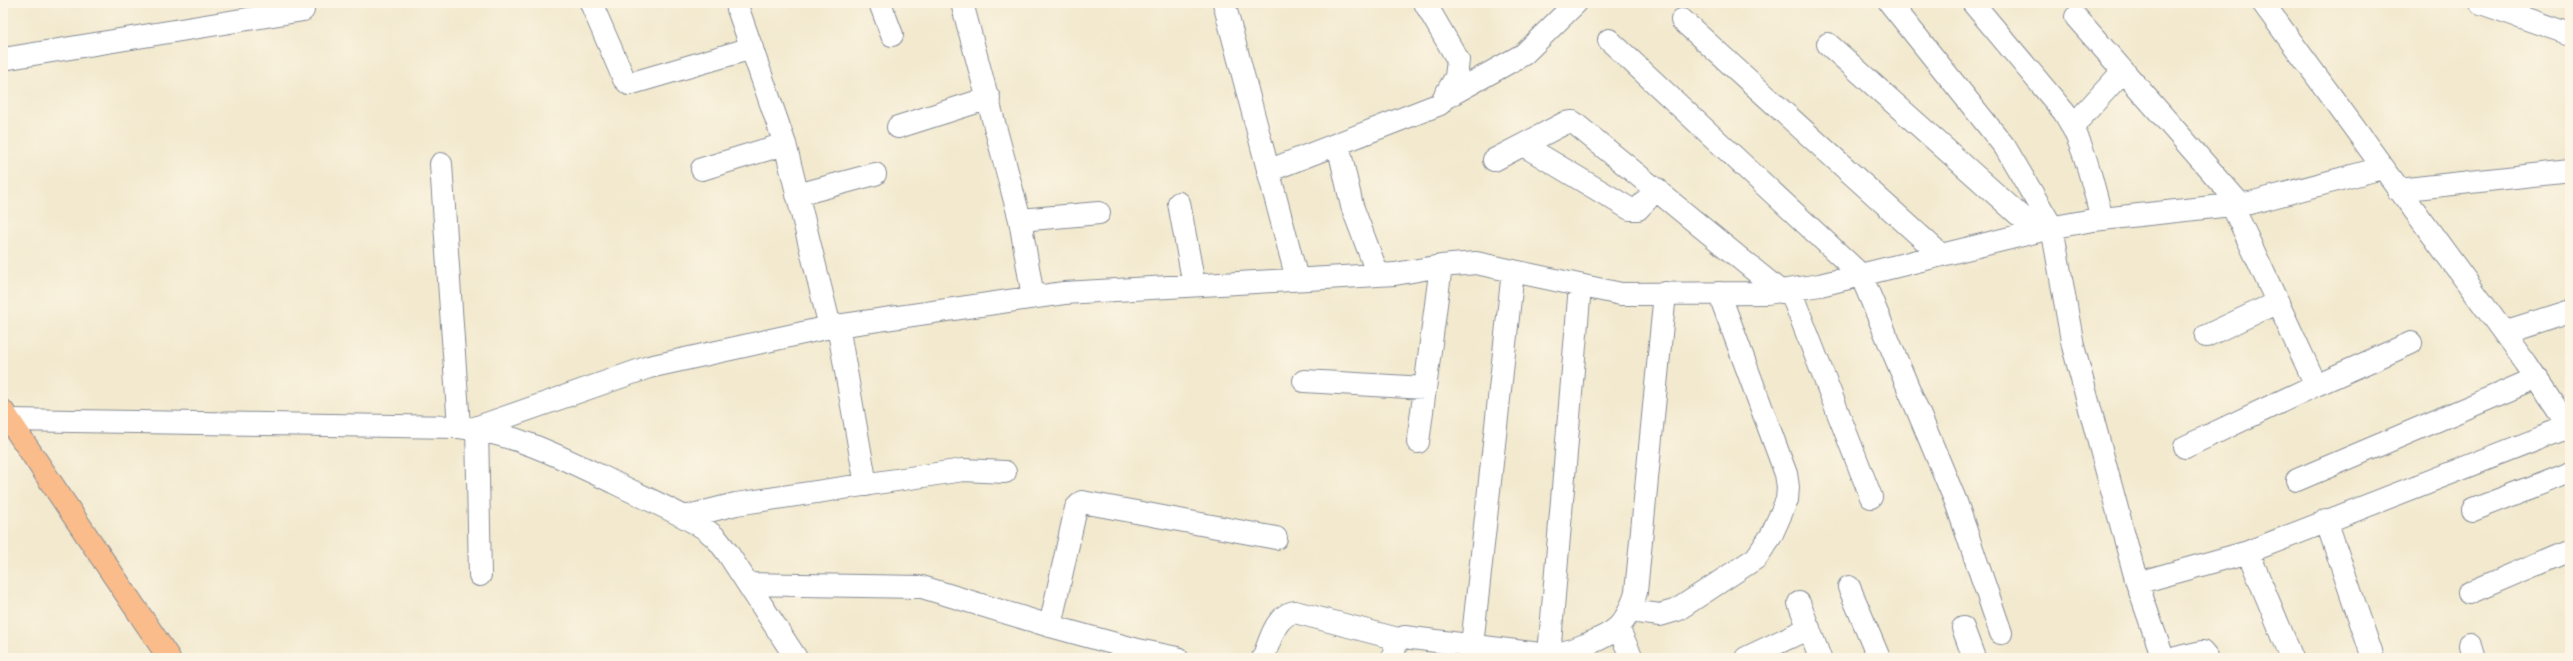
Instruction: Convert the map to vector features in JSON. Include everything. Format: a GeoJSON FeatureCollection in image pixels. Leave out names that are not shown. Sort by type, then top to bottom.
{"type":"FeatureCollection","features":[{"type":"Feature","properties":{"kind":"main road"},"geometry":{"type":"LineString","coordinates":[[7,416],[170,658]]}},
{"type":"Feature","properties":{"kind":"street"},"geometry":{"type":"LineString","coordinates":[[591,3],[624,79],[629,84],[752,48]]}},
{"type":"Feature","properties":{"kind":"street"},"geometry":{"type":"LineString","coordinates":[[880,3],[892,35]]}},
{"type":"Feature","properties":{"kind":"street"},"geometry":{"type":"LineString","coordinates":[[962,3],[989,98],[1020,220],[1034,297]]}},
{"type":"Feature","properties":{"kind":"street"},"geometry":{"type":"LineString","coordinates":[[1224,3],[1297,279]]}},
{"type":"Feature","properties":{"kind":"street"},"geometry":{"type":"LineString","coordinates":[[1425,3],[1458,60],[1456,77],[1445,98]]}},
{"type":"Feature","properties":{"kind":"street"},"geometry":{"type":"LineString","coordinates":[[1268,171],[1433,108],[1445,98],[1524,54],[1576,3]]}},
{"type":"Feature","properties":{"kind":"street"},"geometry":{"type":"LineString","coordinates":[[1890,3],[2005,147],[2044,229],[2073,346],[2137,584],[2163,658]]}},
{"type":"Feature","properties":{"kind":"street"},"geometry":{"type":"LineString","coordinates":[[1973,3],[2064,112],[2073,126],[2082,146],[2102,219]]}},
{"type":"Feature","properties":{"kind":"street"},"geometry":{"type":"LineString","coordinates":[[2137,584],[2248,552],[2567,418],[2398,190],[2263,3]]}},
{"type":"Feature","properties":{"kind":"street"},"geometry":{"type":"LineString","coordinates":[[2482,3],[2568,29]]}},
{"type":"Feature","properties":{"kind":"street"},"geometry":{"type":"LineString","coordinates":[[738,9],[785,144],[834,326],[866,485]]}},
{"type":"Feature","properties":{"kind":"street"},"geometry":{"type":"LineString","coordinates":[[3,59],[303,10]]}},
{"type":"Feature","properties":{"kind":"street"},"geometry":{"type":"LineString","coordinates":[[2076,17],[2236,204],[2278,302],[2316,385]]}},
{"type":"Feature","properties":{"kind":"street"},"geometry":{"type":"LineString","coordinates":[[1682,20],[1941,255]]}},
{"type":"Feature","properties":{"kind":"street"},"geometry":{"type":"LineString","coordinates":[[1609,40],[1860,275],[1956,502],[2001,632]]}},
{"type":"Feature","properties":{"kind":"street"},"geometry":{"type":"LineString","coordinates":[[1828,44],[2044,229]]}},
{"type":"Feature","properties":{"kind":"street"},"geometry":{"type":"LineString","coordinates":[[2073,126],[2123,71]]}},
{"type":"Feature","properties":{"kind":"street"},"geometry":{"type":"LineString","coordinates":[[898,127],[989,98]]}},
{"type":"Feature","properties":{"kind":"street"},"geometry":{"type":"LineString","coordinates":[[1494,160],[1565,123],[1573,122],[1785,291],[1871,496]]}},
{"type":"Feature","properties":{"kind":"street"},"geometry":{"type":"LineString","coordinates":[[702,169],[785,144]]}},
{"type":"Feature","properties":{"kind":"street"},"geometry":{"type":"LineString","coordinates":[[1338,144],[1352,206],[1378,275]]}},
{"type":"Feature","properties":{"kind":"street"},"geometry":{"type":"LineString","coordinates":[[1523,145],[1630,209],[1638,208],[1657,189]]}},
{"type":"Feature","properties":{"kind":"street"},"geometry":{"type":"LineString","coordinates":[[441,164],[470,429],[480,575]]}},
{"type":"Feature","properties":{"kind":"street"},"geometry":{"type":"LineString","coordinates":[[470,429],[649,368],[834,326],[1034,297],[1082,291],[1400,274],[1441,266],[1476,263],[1621,294],[1785,291],[1860,275],[2044,229],[2102,219],[2260,201],[2382,168]]}},
{"type":"Feature","properties":{"kind":"street"},"geometry":{"type":"LineString","coordinates":[[2398,190],[2570,171]]}},
{"type":"Feature","properties":{"kind":"street"},"geometry":{"type":"LineString","coordinates":[[798,195],[875,174]]}},
{"type":"Feature","properties":{"kind":"street"},"geometry":{"type":"LineString","coordinates":[[1180,203],[1194,285]]}},
{"type":"Feature","properties":{"kind":"street"},"geometry":{"type":"LineString","coordinates":[[1020,220],[1099,213]]}},
{"type":"Feature","properties":{"kind":"street"},"geometry":{"type":"LineString","coordinates":[[1418,442],[1441,266]]}},
{"type":"Feature","properties":{"kind":"street"},"geometry":{"type":"LineString","coordinates":[[1472,645],[1513,271]]}},
{"type":"Feature","properties":{"kind":"street"},"geometry":{"type":"LineString","coordinates":[[1549,655],[1580,286]]}},
{"type":"Feature","properties":{"kind":"street"},"geometry":{"type":"LineString","coordinates":[[1263,658],[1280,620],[1290,613],[1295,612],[1395,648],[1404,637],[1549,655],[1560,654],[1610,635],[1624,620],[1636,592],[1665,293]]}},
{"type":"Feature","properties":{"kind":"street"},"geometry":{"type":"LineString","coordinates":[[1624,620],[1660,615],[1677,610],[1756,558],[1771,536],[1787,500],[1788,486],[1786,474],[1719,293]]}},
{"type":"Feature","properties":{"kind":"street"},"geometry":{"type":"LineString","coordinates":[[2206,336],[2278,302]]}},
{"type":"Feature","properties":{"kind":"street"},"geometry":{"type":"LineString","coordinates":[[2504,332],[2570,311]]}},
{"type":"Feature","properties":{"kind":"street"},"geometry":{"type":"LineString","coordinates":[[2185,447],[2316,385],[2411,343]]}},
{"type":"Feature","properties":{"kind":"street"},"geometry":{"type":"LineString","coordinates":[[2297,480],[2537,378]]}},
{"type":"Feature","properties":{"kind":"street"},"geometry":{"type":"LineString","coordinates":[[1304,381],[1425,388]]}},
{"type":"Feature","properties":{"kind":"street"},"geometry":{"type":"LineString","coordinates":[[7,416],[470,429],[516,438],[685,517],[716,538],[796,658]]}},
{"type":"Feature","properties":{"kind":"street"},"geometry":{"type":"LineString","coordinates":[[685,517],[736,504],[963,470],[1005,472]]}},
{"type":"Feature","properties":{"kind":"street"},"geometry":{"type":"LineString","coordinates":[[2473,510],[2570,472]]}},
{"type":"Feature","properties":{"kind":"street"},"geometry":{"type":"LineString","coordinates":[[1050,626],[1076,508],[1082,502],[1276,538]]}},
{"type":"Feature","properties":{"kind":"street"},"geometry":{"type":"LineString","coordinates":[[2326,520],[2373,658]]}},
{"type":"Feature","properties":{"kind":"street"},"geometry":{"type":"LineString","coordinates":[[2469,593],[2570,550]]}},
{"type":"Feature","properties":{"kind":"street"},"geometry":{"type":"LineString","coordinates":[[2248,552],[2292,658]]}},
{"type":"Feature","properties":{"kind":"street"},"geometry":{"type":"LineString","coordinates":[[748,584],[922,587],[1137,654],[1177,658]]}},
{"type":"Feature","properties":{"kind":"street"},"geometry":{"type":"LineString","coordinates":[[1849,587],[1878,658]]}},
{"type":"Feature","properties":{"kind":"street"},"geometry":{"type":"LineString","coordinates":[[1799,603],[1820,658]]}},
{"type":"Feature","properties":{"kind":"street"},"geometry":{"type":"LineString","coordinates":[[1624,620],[1632,658]]}},
{"type":"Feature","properties":{"kind":"street"},"geometry":{"type":"LineString","coordinates":[[1746,658],[1809,628]]}},
{"type":"Feature","properties":{"kind":"street"},"geometry":{"type":"LineString","coordinates":[[1963,628],[1974,658]]}},
{"type":"Feature","properties":{"kind":"street"},"geometry":{"type":"LineString","coordinates":[[2176,658],[2202,652],[2207,658]]}}]}
